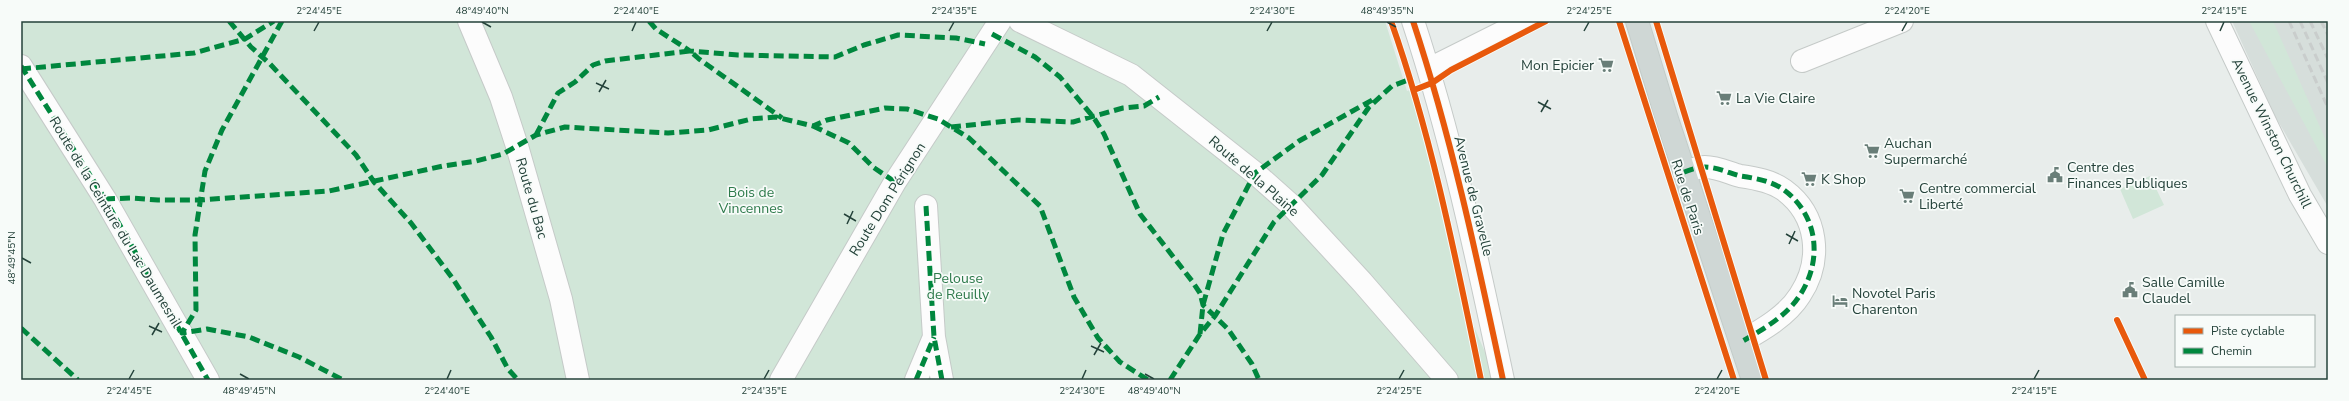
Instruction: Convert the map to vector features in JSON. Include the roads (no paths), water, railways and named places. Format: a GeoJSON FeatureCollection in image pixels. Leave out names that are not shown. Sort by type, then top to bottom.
{"type":"FeatureCollection","features":[{"type":"Feature","properties":{"kind":"main road","name":"Rue de Paris"},"geometry":{"type":"LineString","coordinates":[[1637,21],[1684,172],[1753,380]]}},
{"type":"Feature","properties":{"kind":"street","name":"Route du Bac"},"geometry":{"type":"LineString","coordinates":[[469,21],[501,97],[517,146],[561,299],[578,380]]}},
{"type":"Feature","properties":{"kind":"street","name":"Route Dom Pérignon"},"geometry":{"type":"LineString","coordinates":[[781,380],[895,182],[1000,21]]}},
{"type":"Feature","properties":{"kind":"street","name":"Route de la Plaine"},"geometry":{"type":"LineString","coordinates":[[1020,21],[1131,75],[1255,173],[1291,205],[1362,282],[1447,380]]}},
{"type":"Feature","properties":{"kind":"street","name":"Avenue de Gravelle"},"geometry":{"type":"LineString","coordinates":[[1413,21],[1429,69],[1468,214],[1503,380]]}},
{"type":"Feature","properties":{"kind":"street"},"geometry":{"type":"LineString","coordinates":[[1429,69],[1525,21]]}},
{"type":"Feature","properties":{"kind":"street"},"geometry":{"type":"LineString","coordinates":[[1802,61],[1902,21]]}},
{"type":"Feature","properties":{"kind":"street","name":"Avenue Winston Churchill"},"geometry":{"type":"LineString","coordinates":[[2217,21],[2300,195],[2328,243]]}},
{"type":"Feature","properties":{"kind":"street","name":"Route de la Ceinture du Lac Daumesnil"},"geometry":{"type":"LineString","coordinates":[[21,66],[105,199],[208,380]]}},
{"type":"Feature","properties":{"kind":"street"},"geometry":{"type":"LineString","coordinates":[[1684,172],[1704,167],[1765,181],[1783,189],[1795,200],[1812,226],[1815,251],[1813,265],[1800,296],[1783,314],[1741,342]]}},
{"type":"Feature","properties":{"kind":"street"},"geometry":{"type":"LineString","coordinates":[[926,206],[934,336],[942,380]]}},
{"type":"Feature","properties":{"kind":"street"},"geometry":{"type":"LineString","coordinates":[[916,380],[934,336]]}},
{"type":"Feature","properties":{"kind":"railway"},"geometry":{"type":"LineString","coordinates":[[2289,21],[2328,108]]}},
{"type":"Feature","properties":{"kind":"railway"},"geometry":{"type":"LineString","coordinates":[[2300,21],[2328,83]]}},
{"type":"Feature","properties":{"kind":"railway"},"geometry":{"type":"LineString","coordinates":[[2310,21],[2328,59]]}},
{"type":"Feature","properties":{"kind":"railway"},"geometry":{"type":"LineString","coordinates":[[2321,21],[2328,35]]}},
{"type":"Feature","properties":{"kind":"place","name":"Mon Epicier"},"geometry":{"type":"Point","coordinates":[1606,65]}},
{"type":"Feature","properties":{"kind":"place","name":"La Vie Claire"},"geometry":{"type":"Point","coordinates":[1724,98]}},
{"type":"Feature","properties":{"kind":"place","name":"Auchan Supermarché"},"geometry":{"type":"Point","coordinates":[1872,151]}},
{"type":"Feature","properties":{"kind":"place","name":"Centre des Finances Publiques"},"geometry":{"type":"Point","coordinates":[2055,175]}},
{"type":"Feature","properties":{"kind":"place","name":"K Shop"},"geometry":{"type":"Point","coordinates":[1809,179]}},
{"type":"Feature","properties":{"kind":"place","name":"Centre commercial Liberté"},"geometry":{"type":"Point","coordinates":[1907,196]}},
{"type":"Feature","properties":{"kind":"place","name":"Salle Camille Claudel"},"geometry":{"type":"Point","coordinates":[2130,290]}},
{"type":"Feature","properties":{"kind":"place","name":"Novotel Paris Charenton"},"geometry":{"type":"Point","coordinates":[1840,301]}},
{"type":"Feature","properties":{"kind":"park label","name":"Bois de Vincennes"},"geometry":{"type":"Point","coordinates":[751,200]}},
{"type":"Feature","properties":{"kind":"park label","name":"Pelouse de Reuilly"},"geometry":{"type":"Point","coordinates":[958,286]}}]}
